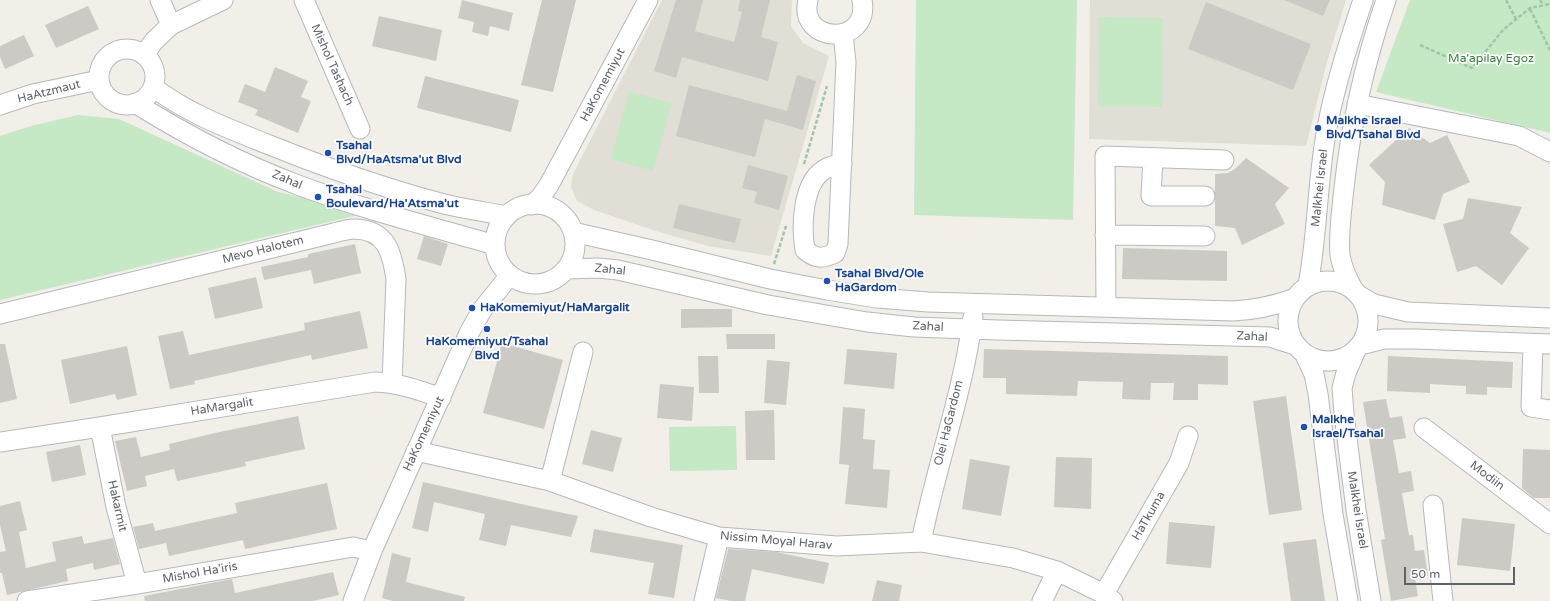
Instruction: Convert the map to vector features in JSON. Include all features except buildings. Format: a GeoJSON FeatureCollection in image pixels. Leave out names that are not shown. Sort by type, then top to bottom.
{"type":"FeatureCollection","features":[{"type":"Feature","properties":{"kind":"street"},"geometry":{"type":"LineString","coordinates":[[160,0],[171,25]]}},
{"type":"Feature","properties":{"kind":"street"},"geometry":{"type":"LineString","coordinates":[[144,55],[154,41],[171,25],[223,0]]}},
{"type":"Feature","properties":{"kind":"street","name":"Mishol Tashach"},"geometry":{"type":"LineString","coordinates":[[304,0],[360,129]]}},
{"type":"Feature","properties":{"kind":"street","name":"HaKomemiyut"},"geometry":{"type":"LineString","coordinates":[[532,205],[540,198],[557,169],[648,0]]}},
{"type":"Feature","properties":{"kind":"street"},"geometry":{"type":"LineString","coordinates":[[808,0],[806,5],[807,14],[812,23],[818,30],[827,34],[837,35],[843,34],[854,28],[860,20],[863,11],[862,0]]}},
{"type":"Feature","properties":{"kind":"street","name":"Malkhei Israel"},"geometry":{"type":"LineString","coordinates":[[1308,285],[1314,251],[1320,172],[1327,129],[1341,69],[1363,0]]}},
{"type":"Feature","properties":{"kind":"street","name":"Malkhei Israel"},"geometry":{"type":"LineString","coordinates":[[1356,293],[1344,271],[1340,253],[1342,202],[1357,104],[1378,22],[1386,0]]}},
{"type":"Feature","properties":{"kind":"street"},"geometry":{"type":"LineString","coordinates":[[842,164],[846,62],[843,34]]}},
{"type":"Feature","properties":{"kind":"street"},"geometry":{"type":"LineString","coordinates":[[131,49],[144,55],[150,60],[155,73],[153,87],[149,94],[143,100],[135,103],[119,104],[112,100],[106,95],[99,80],[101,66],[105,60],[116,51],[131,49]]}},
{"type":"Feature","properties":{"kind":"street","name":"HaAtzmaut"},"geometry":{"type":"LineString","coordinates":[[0,105],[33,94],[99,80]]}},
{"type":"Feature","properties":{"kind":"street"},"geometry":{"type":"LineString","coordinates":[[153,87],[171,101],[184,108],[306,160],[393,189],[444,204],[507,216]]}},
{"type":"Feature","properties":{"kind":"street","name":"Zahal"},"geometry":{"type":"LineString","coordinates":[[135,103],[192,137],[297,185],[380,212],[495,245]]}},
{"type":"Feature","properties":{"kind":"street"},"geometry":{"type":"LineString","coordinates":[[1357,104],[1519,136],[1550,152]]}},
{"type":"Feature","properties":{"kind":"street"},"geometry":{"type":"LineString","coordinates":[[1106,307],[1105,156],[1224,160]]}},
{"type":"Feature","properties":{"kind":"street"},"geometry":{"type":"LineString","coordinates":[[1152,158],[1151,196],[1205,196]]}},
{"type":"Feature","properties":{"kind":"street","name":"HaKomemiyut"},"geometry":{"type":"LineString","coordinates":[[557,169],[554,198],[562,216]]}},
{"type":"Feature","properties":{"kind":"street"},"geometry":{"type":"LineString","coordinates":[[532,205],[553,209],[562,216],[573,232],[574,241],[572,260],[566,269],[555,279],[540,284],[524,283],[510,275],[499,262],[495,245],[496,234],[500,224],[507,216],[514,210],[523,206],[532,205]]}},
{"type":"Feature","properties":{"kind":"street","name":"Mevo Halotem"},"geometry":{"type":"LineString","coordinates":[[0,314],[334,233],[354,229],[370,231],[382,237],[388,248],[393,262],[396,279],[392,383]]}},
{"type":"Feature","properties":{"kind":"street","name":"Zahal"},"geometry":{"type":"LineString","coordinates":[[573,232],[652,250],[770,280],[877,298],[974,304],[1233,311],[1254,310],[1275,306],[1293,299]]}},
{"type":"Feature","properties":{"kind":"street"},"geometry":{"type":"LineString","coordinates":[[1105,235],[1205,236]]}},
{"type":"Feature","properties":{"kind":"street","name":"Zahal"},"geometry":{"type":"LineString","coordinates":[[566,269],[598,268],[618,270],[768,305],[867,322],[914,327],[1270,337],[1300,349]]}},
{"type":"Feature","properties":{"kind":"street","name":"HaKomemiyut"},"geometry":{"type":"LineString","coordinates":[[353,601],[372,551],[469,333],[482,310],[510,275]]}},
{"type":"Feature","properties":{"kind":"street"},"geometry":{"type":"LineString","coordinates":[[1356,293],[1365,304],[1368,321],[1364,338],[1358,347],[1348,355],[1331,361],[1312,358],[1300,349],[1289,334],[1287,322],[1288,310],[1293,299],[1308,285],[1331,280],[1345,284],[1374,304],[1408,312],[1550,318]]}},
{"type":"Feature","properties":{"kind":"street","name":"Olei HaGardom"},"geometry":{"type":"LineString","coordinates":[[921,542],[926,515],[965,364],[974,304]]}},
{"type":"Feature","properties":{"kind":"street"},"geometry":{"type":"LineString","coordinates":[[1358,347],[1384,339],[1541,344],[1531,407],[1550,410]]}},
{"type":"Feature","properties":{"kind":"street","name":"Malkhei Israel"},"geometry":{"type":"LineString","coordinates":[[1358,347],[1346,373],[1342,388],[1355,502],[1371,601]]}},
{"type":"Feature","properties":{"kind":"street","name":"Malkhei Israel"},"geometry":{"type":"LineString","coordinates":[[1300,349],[1314,374],[1318,394],[1329,480],[1348,601]]}},
{"type":"Feature","properties":{"kind":"street"},"geometry":{"type":"LineString","coordinates":[[550,481],[583,352]]}},
{"type":"Feature","properties":{"kind":"street","name":"HaMargalit"},"geometry":{"type":"LineString","coordinates":[[0,442],[375,382],[392,383],[441,398]]}},
{"type":"Feature","properties":{"kind":"street","name":"Hakarmit"},"geometry":{"type":"LineString","coordinates":[[100,427],[116,507],[137,584]]}},
{"type":"Feature","properties":{"kind":"street","name":"Modiin"},"geometry":{"type":"LineString","coordinates":[[1424,428],[1550,524]]}},
{"type":"Feature","properties":{"kind":"street","name":"HaTkuma"},"geometry":{"type":"LineString","coordinates":[[1108,598],[1179,463],[1188,436]]}},
{"type":"Feature","properties":{"kind":"street","name":"Nissim Moyal Harav"},"geometry":{"type":"LineString","coordinates":[[416,451],[550,481],[651,517],[719,537],[837,546],[921,542],[1013,558],[1057,571],[1108,598]]}},
{"type":"Feature","properties":{"kind":"street"},"geometry":{"type":"LineString","coordinates":[[1433,505],[1443,601]]}},
{"type":"Feature","properties":{"kind":"street"},"geometry":{"type":"LineString","coordinates":[[704,601],[719,537]]}},
{"type":"Feature","properties":{"kind":"street","name":"Mishol Ha'iris"},"geometry":{"type":"LineString","coordinates":[[27,601],[137,584],[352,547],[372,551]]}},
{"type":"Feature","properties":{"kind":"street"},"geometry":{"type":"LineString","coordinates":[[1042,601],[1057,571]]}},
{"type":"Feature","properties":{"kind":"path"},"geometry":{"type":"LineString","coordinates":[[1506,0],[1516,19]]}},
{"type":"Feature","properties":{"kind":"path"},"geometry":{"type":"LineString","coordinates":[[1540,0],[1543,5]]}},
{"type":"Feature","properties":{"kind":"path"},"geometry":{"type":"LineString","coordinates":[[1420,45],[1472,68],[1503,30],[1516,19],[1530,8],[1550,4]]}},
{"type":"Feature","properties":{"kind":"path"},"geometry":{"type":"LineString","coordinates":[[1530,8],[1550,50]]}},
{"type":"Feature","properties":{"kind":"path"},"geometry":{"type":"LineString","coordinates":[[803,167],[828,84]]}},
{"type":"Feature","properties":{"kind":"path"},"geometry":{"type":"LineString","coordinates":[[770,280],[788,219]]}},
{"type":"Feature","properties":{"kind":"shaded area"},"geometry":{"type":"Polygon","coordinates":[[[662,0],[792,0],[791,26],[803,43],[829,56],[771,256],[708,246],[656,231],[594,210],[577,201],[571,187],[573,174],[662,0]]]}},
{"type":"Feature","properties":{"kind":"shaded area"},"geometry":{"type":"Polygon","coordinates":[[[1090,0],[1346,0],[1327,62],[1306,146],[1089,139],[1090,0]]]}},
{"type":"Feature","properties":{"kind":"green space"},"geometry":{"type":"Polygon","coordinates":[[[916,0],[1077,0],[1073,220],[914,215],[916,0]]]}},
{"type":"Feature","properties":{"kind":"green space","name":"Ma'apilay Egoz"},"geometry":{"type":"Polygon","coordinates":[[[1410,0],[1550,0],[1550,133],[1376,92],[1410,0]]]}},
{"type":"Feature","properties":{"kind":"green space"},"geometry":{"type":"Polygon","coordinates":[[[1099,17],[1163,18],[1162,107],[1098,106],[1099,17]]]}},
{"type":"Feature","properties":{"kind":"green space"},"geometry":{"type":"Polygon","coordinates":[[[629,91],[672,103],[653,171],[611,159],[629,91]]]}},
{"type":"Feature","properties":{"kind":"green space"},"geometry":{"type":"Polygon","coordinates":[[[78,115],[119,119],[278,192],[371,212],[0,300],[0,136],[31,126],[78,115]]]}},
{"type":"Feature","properties":{"kind":"green space"},"geometry":{"type":"Polygon","coordinates":[[[736,426],[737,470],[670,471],[669,427],[736,426]]]}},
{"type":"Feature","properties":{"kind":"place","name":"Malkhe Israel Blvd/Tsahal Blvd"},"geometry":{"type":"Point","coordinates":[1318,128]}},
{"type":"Feature","properties":{"kind":"place","name":"Tsahal Blvd/HaAtsma'ut Blvd"},"geometry":{"type":"Point","coordinates":[328,153]}},
{"type":"Feature","properties":{"kind":"place","name":"Tsahal Boulevard/Ha'Atsma'ut"},"geometry":{"type":"Point","coordinates":[318,197]}},
{"type":"Feature","properties":{"kind":"place","name":"Tsahal Blvd/Ole HaGardom"},"geometry":{"type":"Point","coordinates":[827,281]}},
{"type":"Feature","properties":{"kind":"place","name":"HaKomemiyut/HaMargalit"},"geometry":{"type":"Point","coordinates":[472,308]}},
{"type":"Feature","properties":{"kind":"place","name":"HaKomemiyut/Tsahal Blvd"},"geometry":{"type":"Point","coordinates":[487,329]}},
{"type":"Feature","properties":{"kind":"place","name":"Malkhe Israel/Tsahal"},"geometry":{"type":"Point","coordinates":[1304,427]}}]}
